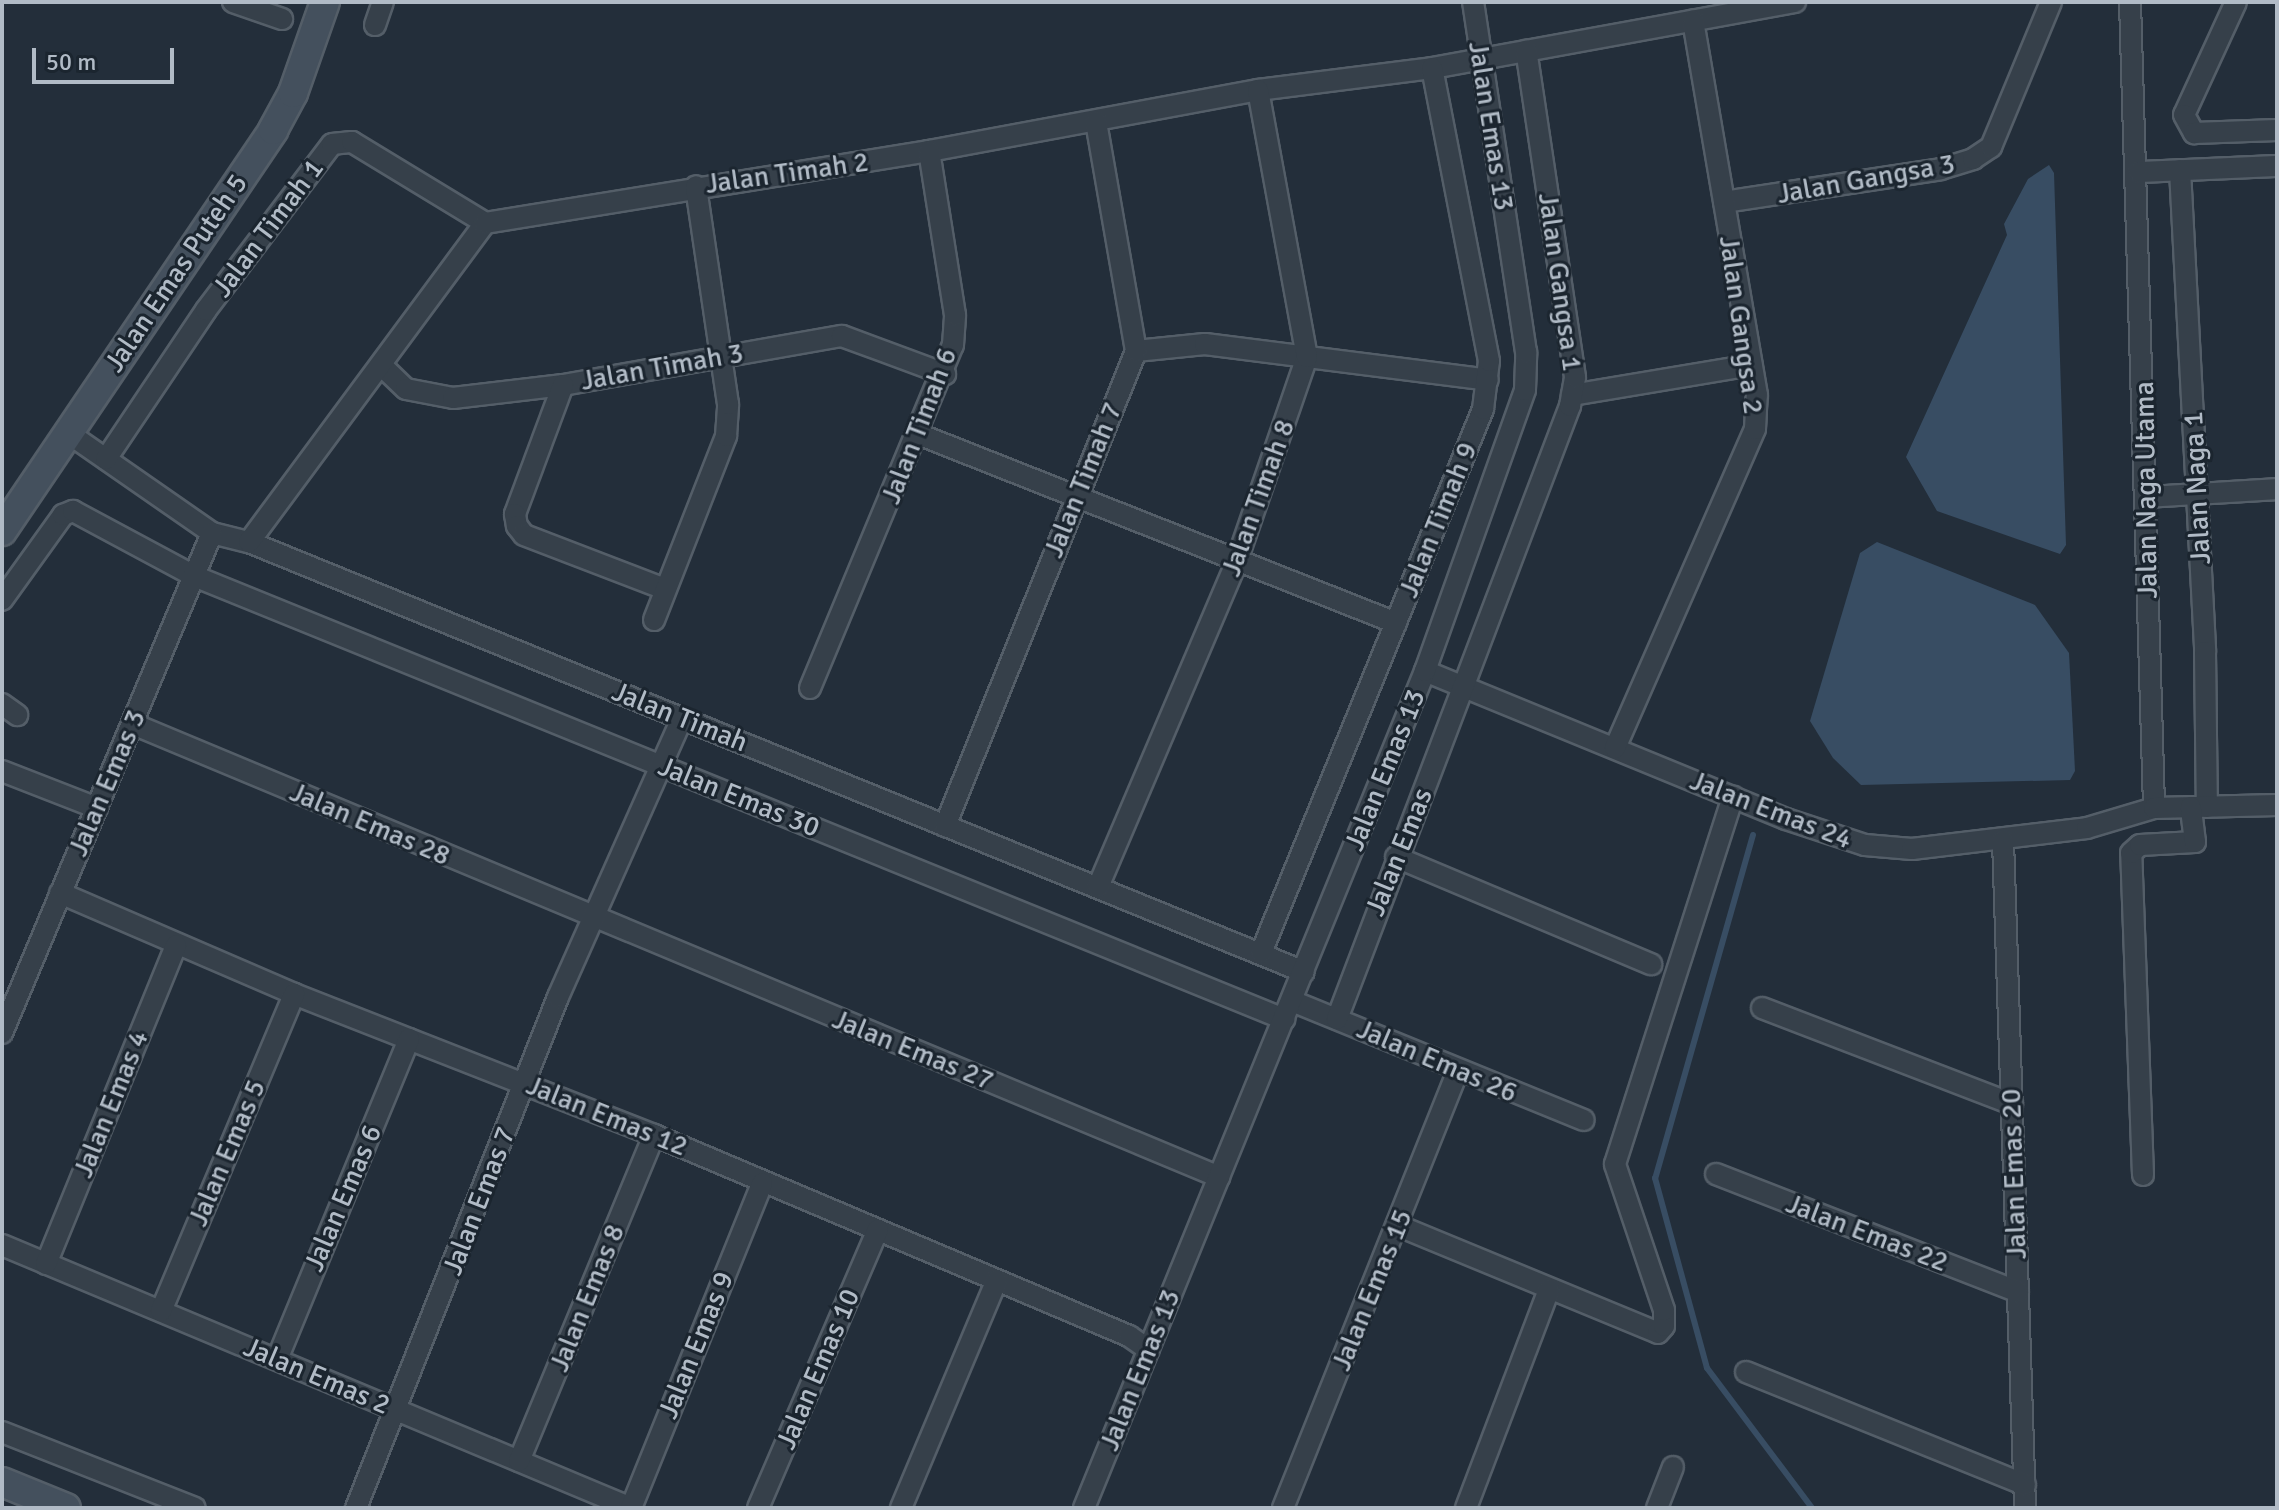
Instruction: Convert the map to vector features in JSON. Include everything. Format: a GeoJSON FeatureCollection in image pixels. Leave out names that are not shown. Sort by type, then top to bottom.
{"type":"FeatureCollection","features":[{"type":"Feature","properties":{"kind":"street"},"geometry":{"type":"LineString","coordinates":[[233,2],[282,19]]}},
{"type":"Feature","properties":{"kind":"street","name":"Jalan Emas Puteh 5"},"geometry":{"type":"LineString","coordinates":[[2,531],[71,435],[134,332],[273,130],[293,93],[325,2]]}},
{"type":"Feature","properties":{"kind":"street"},"geometry":{"type":"LineString","coordinates":[[375,25],[383,2]]}},
{"type":"Feature","properties":{"kind":"street","name":"Jalan Emas 13"},"geometry":{"type":"LineString","coordinates":[[1085,1504],[1425,671],[1525,390],[1526,352],[1473,2]]}},
{"type":"Feature","properties":{"kind":"street","name":"Jalan Timah 2"},"geometry":{"type":"LineString","coordinates":[[485,223],[696,186],[929,151],[1258,90],[1432,68],[1795,2]]}},
{"type":"Feature","properties":{"kind":"street","name":"Jalan Gangsa 3"},"geometry":{"type":"LineString","coordinates":[[1724,202],[1941,169],[1973,159],[1991,147],[2051,2]]}},
{"type":"Feature","properties":{"kind":"street","name":"Jalan Naga Utama"},"geometry":{"type":"LineString","coordinates":[[2130,2],[2139,172],[2154,808]]}},
{"type":"Feature","properties":{"kind":"street"},"geometry":{"type":"LineString","coordinates":[[2236,2],[2187,102],[2184,115],[2194,133],[2277,130]]}},
{"type":"Feature","properties":{"kind":"street","name":"Jalan Gangsa 2"},"geometry":{"type":"LineString","coordinates":[[1615,748],[1755,429],[1752,365],[1693,20]]}},
{"type":"Feature","properties":{"kind":"street","name":"Jalan Gangsa 1"},"geometry":{"type":"LineString","coordinates":[[1463,686],[1572,395],[1575,377],[1526,51]]}},
{"type":"Feature","properties":{"kind":"street","name":"Jalan Timah 9"},"geometry":{"type":"LineString","coordinates":[[1261,953],[1483,409],[1489,361],[1432,68]]}},
{"type":"Feature","properties":{"kind":"street","name":"Jalan Timah 8"},"geometry":{"type":"LineString","coordinates":[[1098,887],[1236,563],[1307,357],[1258,90]]}},
{"type":"Feature","properties":{"kind":"street"},"geometry":{"type":"LineString","coordinates":[[1096,121],[1136,351],[1205,344],[1488,380]]}},
{"type":"Feature","properties":{"kind":"street","name":"Jalan Timah 1"},"geometry":{"type":"LineString","coordinates":[[106,459],[206,310],[332,144],[352,142],[485,223]]}},
{"type":"Feature","properties":{"kind":"street","name":"Jalan Timah 6"},"geometry":{"type":"LineString","coordinates":[[810,688],[945,374],[955,315],[929,151]]}},
{"type":"Feature","properties":{"kind":"street"},"geometry":{"type":"LineString","coordinates":[[2139,172],[2277,166]]}},
{"type":"Feature","properties":{"kind":"street","name":"Jalan Naga 1"},"geometry":{"type":"LineString","coordinates":[[2143,1175],[2131,853],[2140,845],[2195,842],[2199,807],[2197,492],[2180,170]]}},
{"type":"Feature","properties":{"kind":"street"},"geometry":{"type":"LineString","coordinates":[[654,620],[726,436],[728,404],[696,186]]}},
{"type":"Feature","properties":{"kind":"street"},"geometry":{"type":"LineString","coordinates":[[249,542],[485,223]]}},
{"type":"Feature","properties":{"kind":"street","name":"Jalan Timah 3"},"geometry":{"type":"LineString","coordinates":[[382,366],[406,389],[427,397],[563,385],[842,336],[945,374]]}},
{"type":"Feature","properties":{"kind":"street","name":"Jalan Timah 7"},"geometry":{"type":"LineString","coordinates":[[945,826],[1136,351]]}},
{"type":"Feature","properties":{"kind":"street"},"geometry":{"type":"LineString","coordinates":[[1572,395],[1752,365]]}},
{"type":"Feature","properties":{"kind":"street"},"geometry":{"type":"LineString","coordinates":[[563,385],[515,514],[524,535],[665,589]]}},
{"type":"Feature","properties":{"kind":"street"},"geometry":{"type":"LineString","coordinates":[[918,434],[1078,494],[1236,563],[1396,623]]}},
{"type":"Feature","properties":{"kind":"street","name":"Jalan Timah"},"geometry":{"type":"LineString","coordinates":[[71,435],[212,533],[249,542],[1304,972]]}},
{"type":"Feature","properties":{"kind":"street"},"geometry":{"type":"LineString","coordinates":[[2147,497],[2277,489]]}},
{"type":"Feature","properties":{"kind":"street","name":"Jalan Emas 30"},"geometry":{"type":"LineString","coordinates":[[2,600],[63,515],[73,511],[194,576],[664,766],[1288,1010]]}},
{"type":"Feature","properties":{"kind":"street","name":"Jalan Emas 3"},"geometry":{"type":"LineString","coordinates":[[2,1033],[212,533]]}},
{"type":"Feature","properties":{"kind":"street","name":"Jalan Emas 24"},"geometry":{"type":"LineString","coordinates":[[1425,671],[1733,797],[1865,845],[1912,849],[2003,840],[2087,828],[2154,808],[2277,805]]}},
{"type":"Feature","properties":{"kind":"street","name":"Jalan Emas"},"geometry":{"type":"LineString","coordinates":[[1337,1019],[1463,686]]}},
{"type":"Feature","properties":{"kind":"street","name":"Jalan Emas 7"},"geometry":{"type":"LineString","coordinates":[[356,1508],[525,1082],[599,921],[682,718]]}},
{"type":"Feature","properties":{"kind":"street","name":"Jalan Emas 28"},"geometry":{"type":"LineString","coordinates":[[133,724],[599,921]]}},
{"type":"Feature","properties":{"kind":"street"},"geometry":{"type":"LineString","coordinates":[[2,771],[97,808]]}},
{"type":"Feature","properties":{"kind":"street"},"geometry":{"type":"LineString","coordinates":[[1399,1226],[1658,1333],[1666,1319],[1664,1310],[1615,1164],[1733,797]]}},
{"type":"Feature","properties":{"kind":"street","name":"Jalan Emas 20"},"geometry":{"type":"LineString","coordinates":[[2003,840],[2025,1508]]}},
{"type":"Feature","properties":{"kind":"street"},"geometry":{"type":"LineString","coordinates":[[1396,857],[1651,964]]}},
{"type":"Feature","properties":{"kind":"street","name":"Jalan Emas 12"},"geometry":{"type":"LineString","coordinates":[[60,893],[294,994],[654,1135],[1129,1336],[1149,1350]]}},
{"type":"Feature","properties":{"kind":"street","name":"Jalan Emas 27"},"geometry":{"type":"LineString","coordinates":[[599,921],[1219,1177]]}},
{"type":"Feature","properties":{"kind":"street","name":"Jalan Emas 4"},"geometry":{"type":"LineString","coordinates":[[46,1264],[176,945]]}},
{"type":"Feature","properties":{"kind":"street","name":"Jalan Emas 5"},"geometry":{"type":"LineString","coordinates":[[161,1311],[294,994]]}},
{"type":"Feature","properties":{"kind":"street"},"geometry":{"type":"LineString","coordinates":[[1762,1008],[2012,1104]]}},
{"type":"Feature","properties":{"kind":"street","name":"Jalan Emas 26"},"geometry":{"type":"LineString","coordinates":[[1288,1010],[1337,1019],[1584,1120]]}},
{"type":"Feature","properties":{"kind":"street","name":"Jalan Emas 6"},"geometry":{"type":"LineString","coordinates":[[278,1357],[409,1039]]}},
{"type":"Feature","properties":{"kind":"street","name":"Jalan Emas 15"},"geometry":{"type":"LineString","coordinates":[[1283,1508],[1399,1226],[1458,1071]]}},
{"type":"Feature","properties":{"kind":"street","name":"Jalan Emas 8"},"geometry":{"type":"LineString","coordinates":[[519,1461],[654,1135]]}},
{"type":"Feature","properties":{"kind":"street","name":"Jalan Emas 22"},"geometry":{"type":"LineString","coordinates":[[1716,1174],[2018,1292]]}},
{"type":"Feature","properties":{"kind":"street","name":"Jalan Emas 9"},"geometry":{"type":"LineString","coordinates":[[631,1508],[762,1183]]}},
{"type":"Feature","properties":{"kind":"street","name":"Jalan Emas 10"},"geometry":{"type":"LineString","coordinates":[[758,1508],[878,1230]]}},
{"type":"Feature","properties":{"kind":"street","name":"Jalan Emas 2"},"geometry":{"type":"LineString","coordinates":[[2,1245],[278,1357],[631,1508]]}},
{"type":"Feature","properties":{"kind":"street"},"geometry":{"type":"LineString","coordinates":[[901,1508],[997,1280]]}},
{"type":"Feature","properties":{"kind":"street"},"geometry":{"type":"LineString","coordinates":[[1466,1508],[1549,1289]]}},
{"type":"Feature","properties":{"kind":"street"},"geometry":{"type":"LineString","coordinates":[[1746,1372],[2025,1485]]}},
{"type":"Feature","properties":{"kind":"street"},"geometry":{"type":"LineString","coordinates":[[2,1432],[195,1508]]}},
{"type":"Feature","properties":{"kind":"street"},"geometry":{"type":"LineString","coordinates":[[1657,1508],[1673,1467]]}},
{"type":"Feature","properties":{"kind":"street"},"geometry":{"type":"LineString","coordinates":[[2,1482],[66,1508]]}},
{"type":"Feature","properties":{"kind":"street"},"geometry":{"type":"LineString","coordinates":[[1085,1504],[1107,1508]]}},
{"type":"Feature","properties":{"kind":"water"},"geometry":{"type":"Polygon","coordinates":[[[2049,165],[2054,173],[2066,545],[2060,554],[1937,511],[1906,457],[2007,235],[2004,224],[2028,179],[2049,165]]]}},
{"type":"Feature","properties":{"kind":"water"},"geometry":{"type":"Polygon","coordinates":[[[1877,542],[2035,605],[2069,653],[2075,771],[2070,780],[1861,785],[1833,758],[1810,721],[1860,553],[1877,542]]]}},
{"type":"Feature","properties":{"kind":"waterway"},"geometry":{"type":"LineString","coordinates":[[1753,835],[1655,1178],[1707,1368],[1812,1508]]}}]}
